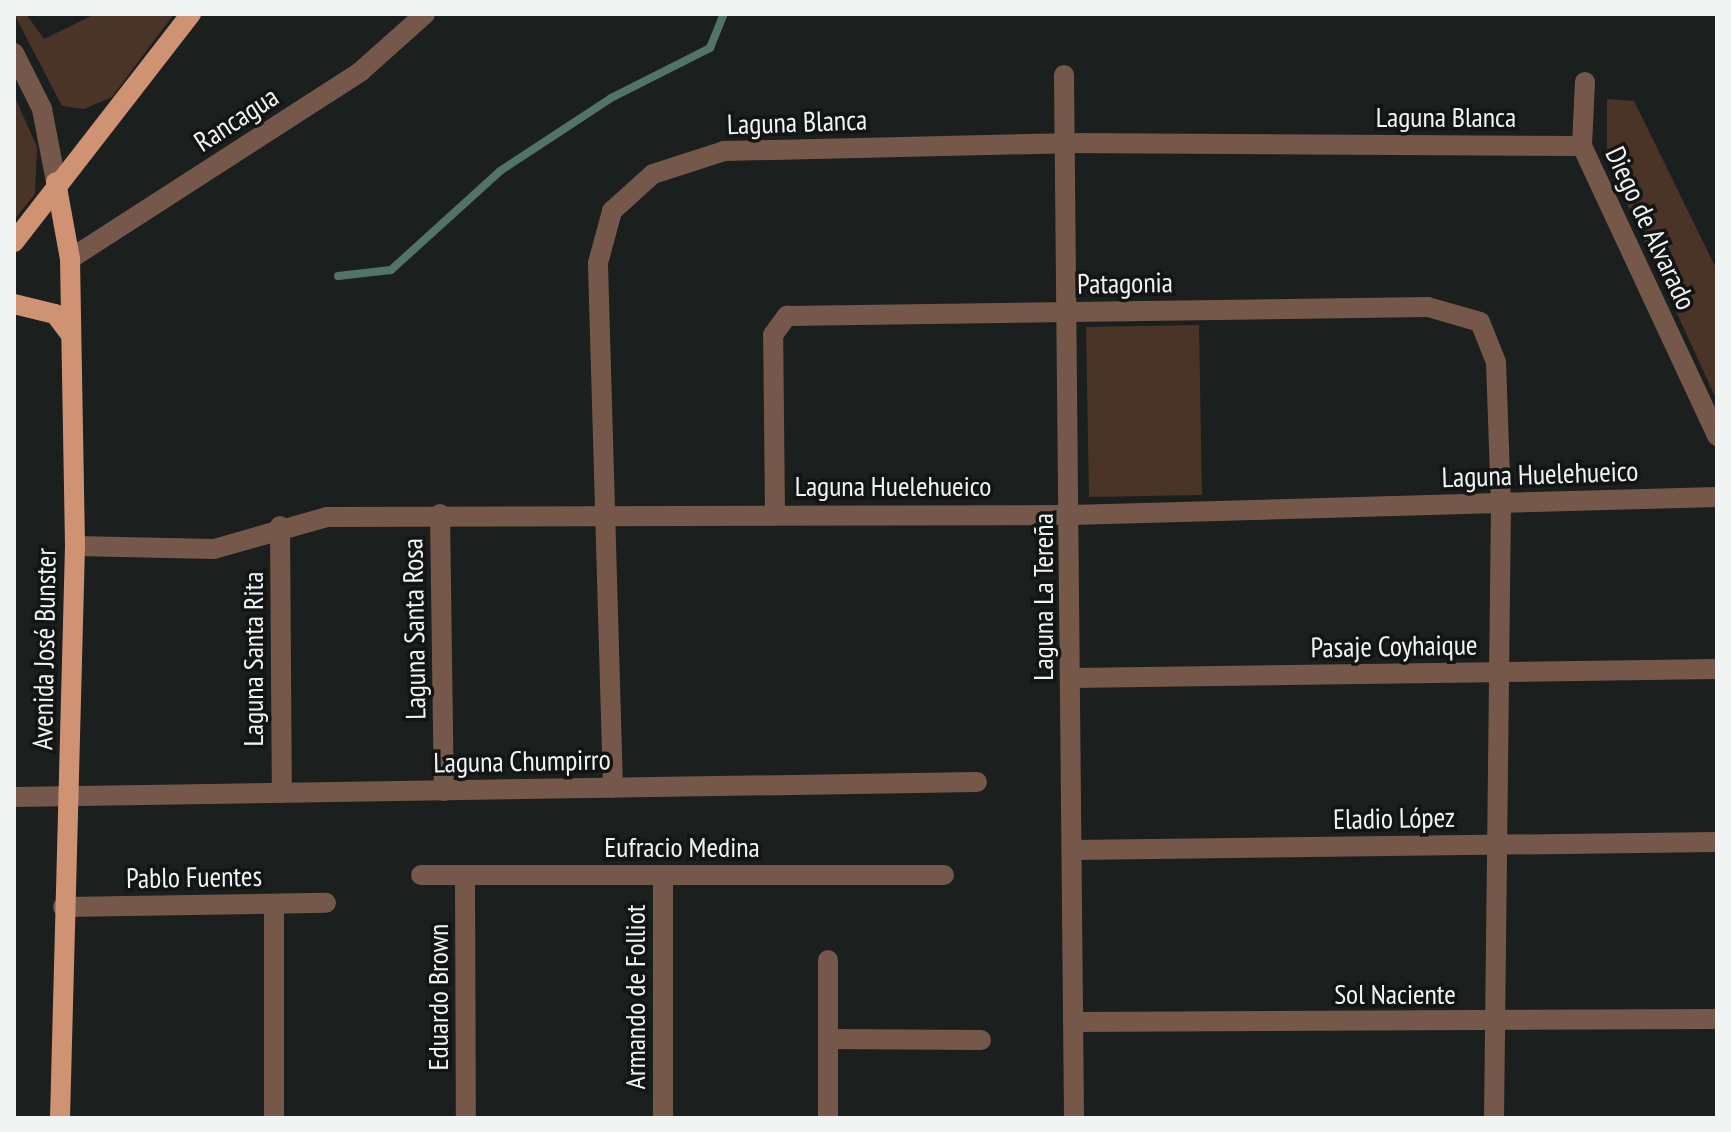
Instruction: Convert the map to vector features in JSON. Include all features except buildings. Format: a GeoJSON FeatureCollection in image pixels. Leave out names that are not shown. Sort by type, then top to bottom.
{"type":"FeatureCollection","features":[{"type":"Feature","properties":{"kind":"main road"},"geometry":{"type":"LineString","coordinates":[[14,242],[56,182],[191,14]]}},
{"type":"Feature","properties":{"kind":"main road","name":"Avenida José Bunster"},"geometry":{"type":"LineString","coordinates":[[56,182],[70,259],[75,546],[63,907],[60,1118]]}},
{"type":"Feature","properties":{"kind":"main road"},"geometry":{"type":"LineString","coordinates":[[14,304],[55,314],[71,335]]}},
{"type":"Feature","properties":{"kind":"street","name":"Rancagua"},"geometry":{"type":"LineString","coordinates":[[70,259],[360,72],[425,14]]}},
{"type":"Feature","properties":{"kind":"street"},"geometry":{"type":"LineString","coordinates":[[14,53],[42,109],[56,182]]}},
{"type":"Feature","properties":{"kind":"street","name":"Laguna La Tereña"},"geometry":{"type":"LineString","coordinates":[[1064,75],[1070,312],[1074,1118]]}},
{"type":"Feature","properties":{"kind":"street","name":"Diego de Alvarado"},"geometry":{"type":"LineString","coordinates":[[1585,82],[1582,146],[1717,436]]}},
{"type":"Feature","properties":{"kind":"street","name":"Laguna Blanca"},"geometry":{"type":"LineString","coordinates":[[613,788],[611,513],[598,263],[605,225],[638,185],[687,159],[724,151],[1065,143],[1582,146]]}},
{"type":"Feature","properties":{"kind":"street","name":"Patagonia"},"geometry":{"type":"LineString","coordinates":[[775,513],[773,335],[780,319],[1428,307],[1469,316],[1486,333],[1496,362],[1501,503],[1502,845],[1494,1118]]}},
{"type":"Feature","properties":{"kind":"street","name":"Laguna Huelehueico"},"geometry":{"type":"LineString","coordinates":[[75,546],[214,549],[280,526],[327,517],[611,513],[1071,515],[1717,497]]}},
{"type":"Feature","properties":{"kind":"street","name":"Laguna Santa Rosa"},"geometry":{"type":"LineString","coordinates":[[440,514],[444,791]]}},
{"type":"Feature","properties":{"kind":"street","name":"Laguna Santa Rita"},"geometry":{"type":"LineString","coordinates":[[280,526],[282,793]]}},
{"type":"Feature","properties":{"kind":"street","name":"Pasaje Coyhaique"},"geometry":{"type":"LineString","coordinates":[[1072,678],[1717,669]]}},
{"type":"Feature","properties":{"kind":"street","name":"Laguna Chumpirro"},"geometry":{"type":"LineString","coordinates":[[14,797],[68,799],[977,782]]}},
{"type":"Feature","properties":{"kind":"street","name":"Eladio López"},"geometry":{"type":"LineString","coordinates":[[1072,850],[1717,842]]}},
{"type":"Feature","properties":{"kind":"street","name":"Eufracio Medina"},"geometry":{"type":"LineString","coordinates":[[421,875],[944,875]]}},
{"type":"Feature","properties":{"kind":"street","name":"Eduardo Brown"},"geometry":{"type":"LineString","coordinates":[[465,875],[466,1118]]}},
{"type":"Feature","properties":{"kind":"street","name":"Armando de Folliot"},"geometry":{"type":"LineString","coordinates":[[663,875],[663,1118]]}},
{"type":"Feature","properties":{"kind":"street","name":"Pablo Fuentes"},"geometry":{"type":"LineString","coordinates":[[63,907],[326,903]]}},
{"type":"Feature","properties":{"kind":"street"},"geometry":{"type":"LineString","coordinates":[[274,904],[274,1118]]}},
{"type":"Feature","properties":{"kind":"street"},"geometry":{"type":"LineString","coordinates":[[828,960],[828,1118]]}},
{"type":"Feature","properties":{"kind":"street","name":"Sol Naciente"},"geometry":{"type":"LineString","coordinates":[[1073,1022],[1717,1019]]}},
{"type":"Feature","properties":{"kind":"street"},"geometry":{"type":"LineString","coordinates":[[828,1039],[981,1040]]}},
{"type":"Feature","properties":{"kind":"shaded area"},"geometry":{"type":"Polygon","coordinates":[[[14,14],[26,14],[44,39],[95,14],[174,14],[112,97],[84,109],[62,106],[14,14]]]}},
{"type":"Feature","properties":{"kind":"shaded area"},"geometry":{"type":"Polygon","coordinates":[[[14,95],[37,147],[35,194],[14,220],[14,95]]]}},
{"type":"Feature","properties":{"kind":"shaded area"},"geometry":{"type":"Polygon","coordinates":[[[1607,99],[1634,101],[1717,270],[1717,401],[1607,160],[1607,99]]]}},
{"type":"Feature","properties":{"kind":"shaded area"},"geometry":{"type":"Polygon","coordinates":[[[1199,325],[1202,495],[1089,497],[1086,327],[1199,325]]]}},
{"type":"Feature","properties":{"kind":"waterway"},"geometry":{"type":"LineString","coordinates":[[338,276],[391,270],[500,171],[611,98],[710,48],[724,14]]}}]}
